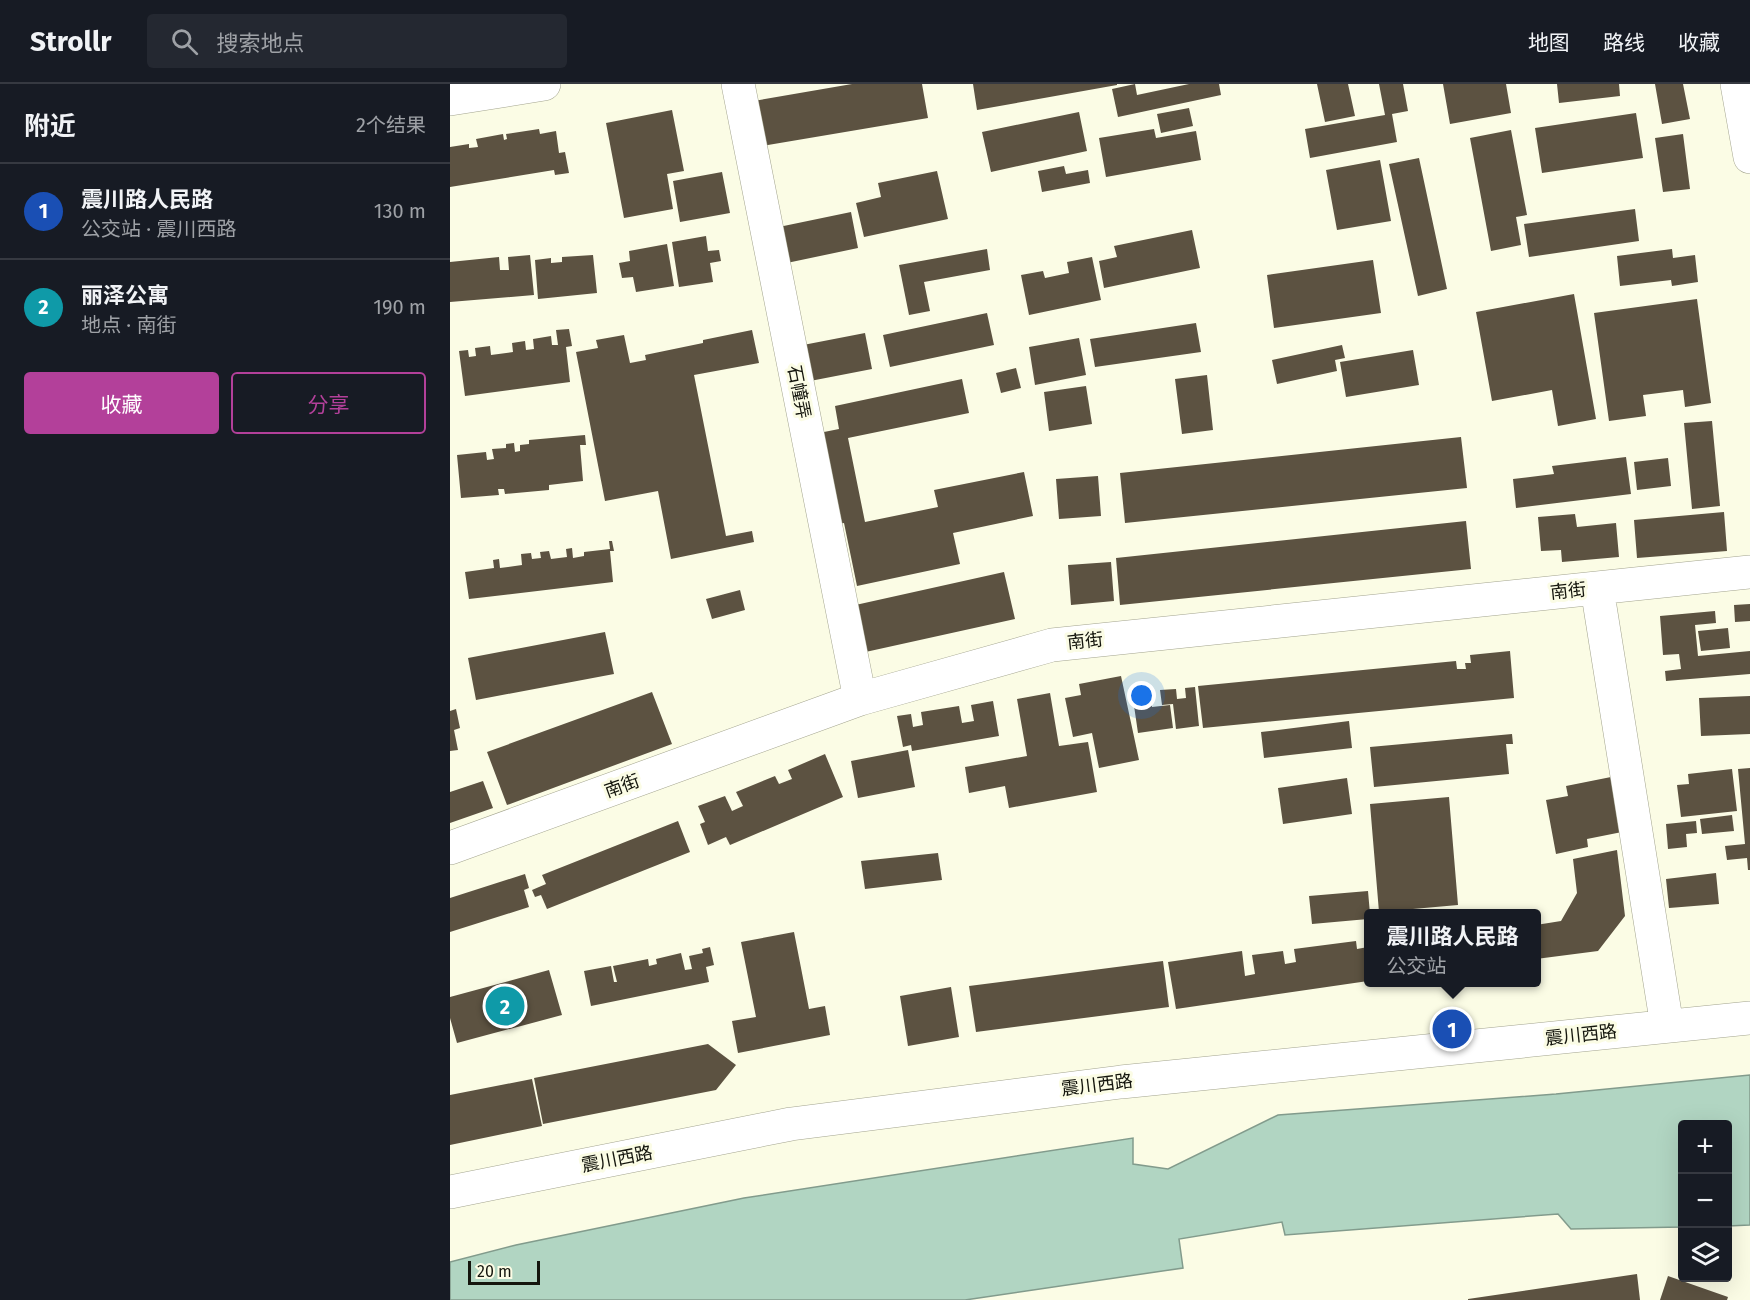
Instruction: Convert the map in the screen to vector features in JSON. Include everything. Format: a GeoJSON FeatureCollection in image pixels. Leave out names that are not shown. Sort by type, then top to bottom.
{"type":"FeatureCollection","features":[{"type":"Feature","properties":{"kind":"street"},"geometry":{"type":"LineString","coordinates":[[450,99],[544,84]]}},
{"type":"Feature","properties":{"kind":"street","name":"石幢弄"},"geometry":{"type":"LineString","coordinates":[[738,84],[861,699]]}},
{"type":"Feature","properties":{"kind":"street"},"geometry":{"type":"LineString","coordinates":[[1737,84],[1750,157]]}},
{"type":"Feature","properties":{"kind":"street","name":"南街"},"geometry":{"type":"LineString","coordinates":[[450,848],[861,699],[1052,645],[1750,572]]}},
{"type":"Feature","properties":{"kind":"street"},"geometry":{"type":"LineString","coordinates":[[1597,588],[1667,1026]]}},
{"type":"Feature","properties":{"kind":"street","name":"震川西路"},"geometry":{"type":"LineString","coordinates":[[450,1192],[791,1124],[1121,1082],[1750,1018]]}},
{"type":"Feature","properties":{"kind":"shaded area"},"geometry":{"type":"Polygon","coordinates":[[[1750,1075],[1750,1225],[1732,1226],[1732,1120],[1678,1120],[1678,1227],[1571,1229],[1558,1214],[1285,1235],[1282,1222],[1179,1239],[1183,1268],[965,1300],[450,1300],[450,1262],[516,1245],[744,1198],[1133,1138],[1133,1164],[1168,1169],[1278,1115],[1556,1094],[1750,1075]]]}},
{"type":"Feature","properties":{"kind":"building"},"geometry":{"type":"Polygon","coordinates":[[[852,84],[922,84],[928,118],[756,147],[748,102],[852,84]]]}},
{"type":"Feature","properties":{"kind":"building"},"geometry":{"type":"Polygon","coordinates":[[[973,84],[1117,84],[1117,85],[977,110],[973,84]]]}},
{"type":"Feature","properties":{"kind":"building"},"geometry":{"type":"Polygon","coordinates":[[[1135,84],[1137,95],[1189,84],[1219,84],[1221,95],[1118,117],[1112,89],[1135,84]]]}},
{"type":"Feature","properties":{"kind":"building"},"geometry":{"type":"Polygon","coordinates":[[[1317,84],[1348,84],[1355,116],[1325,122],[1317,84]]]}},
{"type":"Feature","properties":{"kind":"building"},"geometry":{"type":"Polygon","coordinates":[[[1379,84],[1403,84],[1408,111],[1392,114],[1397,142],[1310,158],[1305,129],[1385,115],[1379,84]]]}},
{"type":"Feature","properties":{"kind":"building"},"geometry":{"type":"Polygon","coordinates":[[[1443,84],[1506,84],[1511,113],[1450,124],[1443,84]]]}},
{"type":"Feature","properties":{"kind":"building"},"geometry":{"type":"Polygon","coordinates":[[[1557,84],[1619,84],[1620,96],[1559,103],[1557,84]]]}},
{"type":"Feature","properties":{"kind":"building"},"geometry":{"type":"Polygon","coordinates":[[[1655,84],[1683,84],[1690,119],[1662,124],[1655,84]]]}},
{"type":"Feature","properties":{"kind":"building"},"geometry":{"type":"Polygon","coordinates":[[[1189,108],[1193,126],[1161,133],[1157,114],[1189,108]]]}},
{"type":"Feature","properties":{"kind":"building"},"geometry":{"type":"Polygon","coordinates":[[[672,110],[684,171],[667,174],[673,209],[624,218],[606,123],[672,110]]]}},
{"type":"Feature","properties":{"kind":"building"},"geometry":{"type":"Polygon","coordinates":[[[1079,112],[1087,151],[991,172],[982,132],[1079,112]]]}},
{"type":"Feature","properties":{"kind":"building"},"geometry":{"type":"Polygon","coordinates":[[[1636,113],[1643,158],[1542,173],[1535,128],[1636,113]]]}},
{"type":"Feature","properties":{"kind":"building"},"geometry":{"type":"Polygon","coordinates":[[[539,129],[540,134],[556,131],[559,153],[565,152],[569,173],[555,175],[554,170],[450,187],[450,147],[469,144],[469,148],[478,147],[476,139],[503,134],[504,140],[507,139],[506,134],[539,129]]]}},
{"type":"Feature","properties":{"kind":"building"},"geometry":{"type":"Polygon","coordinates":[[[1154,129],[1156,138],[1196,131],[1201,160],[1106,177],[1099,138],[1154,129]]]}},
{"type":"Feature","properties":{"kind":"building"},"geometry":{"type":"Polygon","coordinates":[[[1511,130],[1527,215],[1516,217],[1521,245],[1491,251],[1470,138],[1511,130]]]}},
{"type":"Feature","properties":{"kind":"building"},"geometry":{"type":"Polygon","coordinates":[[[1683,134],[1690,189],[1663,192],[1655,138],[1683,134]]]}},
{"type":"Feature","properties":{"kind":"building"},"geometry":{"type":"Polygon","coordinates":[[[1419,158],[1447,289],[1418,296],[1389,164],[1419,158]]]}},
{"type":"Feature","properties":{"kind":"building"},"geometry":{"type":"Polygon","coordinates":[[[1380,160],[1391,221],[1337,230],[1326,170],[1380,160]]]}},
{"type":"Feature","properties":{"kind":"building"},"geometry":{"type":"Polygon","coordinates":[[[1064,166],[1066,174],[1088,170],[1090,183],[1042,192],[1038,171],[1064,166]]]}},
{"type":"Feature","properties":{"kind":"building"},"geometry":{"type":"Polygon","coordinates":[[[937,171],[948,219],[864,237],[856,203],[881,197],[878,183],[937,171]]]}},
{"type":"Feature","properties":{"kind":"building"},"geometry":{"type":"Polygon","coordinates":[[[722,172],[730,213],[680,222],[673,181],[722,172]]]}},
{"type":"Feature","properties":{"kind":"building"},"geometry":{"type":"Polygon","coordinates":[[[1635,209],[1639,241],[1529,257],[1524,224],[1635,209]]]}},
{"type":"Feature","properties":{"kind":"building"},"geometry":{"type":"Polygon","coordinates":[[[851,212],[858,248],[782,264],[774,228],[851,212]]]}},
{"type":"Feature","properties":{"kind":"building"},"geometry":{"type":"Polygon","coordinates":[[[1192,230],[1200,268],[1104,288],[1099,261],[1117,257],[1114,246],[1192,230]]]}},
{"type":"Feature","properties":{"kind":"building"},"geometry":{"type":"Polygon","coordinates":[[[706,236],[708,251],[719,250],[721,261],[710,263],[713,282],[679,287],[672,242],[706,236]]]}},
{"type":"Feature","properties":{"kind":"building"},"geometry":{"type":"Polygon","coordinates":[[[667,244],[674,286],[636,292],[633,277],[622,278],[619,263],[630,261],[629,251],[667,244]]]}},
{"type":"Feature","properties":{"kind":"building"},"geometry":{"type":"Polygon","coordinates":[[[987,249],[990,270],[924,282],[930,311],[909,315],[899,265],[987,249]]]}},
{"type":"Feature","properties":{"kind":"building"},"geometry":{"type":"Polygon","coordinates":[[[1672,249],[1673,258],[1695,255],[1698,282],[1672,286],[1671,280],[1620,286],[1617,256],[1672,249]]]}},
{"type":"Feature","properties":{"kind":"building"},"geometry":{"type":"Polygon","coordinates":[[[530,255],[534,295],[450,302],[450,262],[499,257],[500,270],[509,270],[508,257],[530,255]]]}},
{"type":"Feature","properties":{"kind":"building"},"geometry":{"type":"Polygon","coordinates":[[[593,255],[597,293],[538,299],[535,260],[551,258],[551,263],[562,262],[562,257],[593,255]]]}},
{"type":"Feature","properties":{"kind":"building"},"geometry":{"type":"Polygon","coordinates":[[[1092,257],[1101,300],[1029,315],[1021,275],[1043,271],[1045,278],[1069,273],[1067,262],[1092,257]]]}},
{"type":"Feature","properties":{"kind":"building"},"geometry":{"type":"Polygon","coordinates":[[[1373,260],[1381,313],[1274,328],[1267,275],[1373,260]]]}},
{"type":"Feature","properties":{"kind":"building"},"geometry":{"type":"Polygon","coordinates":[[[1574,294],[1596,419],[1558,426],[1552,390],[1492,401],[1476,312],[1574,294]]]}},
{"type":"Feature","properties":{"kind":"building"},"geometry":{"type":"Polygon","coordinates":[[[1697,299],[1711,403],[1685,407],[1683,390],[1643,395],[1646,416],[1609,421],[1594,313],[1697,299]]]}},
{"type":"Feature","properties":{"kind":"building"},"geometry":{"type":"Polygon","coordinates":[[[987,313],[994,345],[890,367],[883,335],[987,313]]]}},
{"type":"Feature","properties":{"kind":"building"},"geometry":{"type":"Polygon","coordinates":[[[1196,323],[1201,352],[1095,367],[1090,339],[1196,323]]]}},
{"type":"Feature","properties":{"kind":"building"},"geometry":{"type":"Polygon","coordinates":[[[569,329],[572,346],[566,347],[570,382],[465,396],[459,351],[468,350],[469,357],[476,356],[475,348],[490,346],[491,355],[513,352],[512,343],[525,341],[526,350],[534,349],[533,339],[551,336],[552,345],[558,345],[556,330],[569,329]]]}},
{"type":"Feature","properties":{"kind":"building"},"geometry":{"type":"Polygon","coordinates":[[[752,330],[759,363],[694,375],[726,536],[752,531],[754,542],[671,559],[658,491],[605,501],[576,352],[598,348],[596,340],[624,335],[630,363],[646,360],[645,355],[752,330]]]}},
{"type":"Feature","properties":{"kind":"building"},"geometry":{"type":"Polygon","coordinates":[[[865,333],[872,369],[805,382],[798,346],[865,333]]]}},
{"type":"Feature","properties":{"kind":"building"},"geometry":{"type":"Polygon","coordinates":[[[1079,338],[1086,375],[1035,385],[1029,347],[1079,338]]]}},
{"type":"Feature","properties":{"kind":"building"},"geometry":{"type":"Polygon","coordinates":[[[1342,345],[1345,358],[1335,360],[1337,371],[1277,384],[1272,360],[1342,345]]]}},
{"type":"Feature","properties":{"kind":"building"},"geometry":{"type":"Polygon","coordinates":[[[1413,350],[1419,385],[1346,397],[1340,362],[1413,350]]]}},
{"type":"Feature","properties":{"kind":"building"},"geometry":{"type":"Polygon","coordinates":[[[1016,368],[1021,388],[1001,393],[996,373],[1016,368]]]}},
{"type":"Feature","properties":{"kind":"building"},"geometry":{"type":"Polygon","coordinates":[[[1207,375],[1213,430],[1182,434],[1175,379],[1207,375]]]}},
{"type":"Feature","properties":{"kind":"building"},"geometry":{"type":"Polygon","coordinates":[[[962,379],[969,413],[848,438],[865,522],[938,507],[934,490],[1024,472],[1033,516],[953,533],[960,564],[857,586],[844,523],[838,524],[819,433],[839,429],[835,406],[962,379]]]}},
{"type":"Feature","properties":{"kind":"building"},"geometry":{"type":"Polygon","coordinates":[[[1086,386],[1092,424],[1049,431],[1044,392],[1086,386]]]}},
{"type":"Feature","properties":{"kind":"building"},"geometry":{"type":"Polygon","coordinates":[[[1712,421],[1720,506],[1692,509],[1684,423],[1712,421]]]}},
{"type":"Feature","properties":{"kind":"building"},"geometry":{"type":"Polygon","coordinates":[[[585,435],[586,445],[580,445],[583,481],[549,485],[549,490],[505,494],[504,489],[498,489],[499,495],[461,498],[457,455],[486,452],[487,460],[494,459],[492,449],[506,448],[506,444],[514,443],[515,452],[520,451],[520,445],[529,444],[529,440],[585,435]]]}},
{"type":"Feature","properties":{"kind":"building"},"geometry":{"type":"Polygon","coordinates":[[[1461,437],[1467,488],[1125,523],[1120,473],[1461,437]]]}},
{"type":"Feature","properties":{"kind":"building"},"geometry":{"type":"Polygon","coordinates":[[[1626,457],[1631,494],[1516,508],[1513,479],[1554,474],[1552,466],[1626,457]]]}},
{"type":"Feature","properties":{"kind":"building"},"geometry":{"type":"Polygon","coordinates":[[[1668,458],[1671,486],[1637,490],[1634,462],[1668,458]]]}},
{"type":"Feature","properties":{"kind":"building"},"geometry":{"type":"Polygon","coordinates":[[[1098,476],[1101,516],[1059,519],[1056,479],[1098,476]]]}},
{"type":"Feature","properties":{"kind":"building"},"geometry":{"type":"Polygon","coordinates":[[[1724,512],[1727,551],[1637,558],[1634,520],[1724,512]]]}},
{"type":"Feature","properties":{"kind":"building"},"geometry":{"type":"Polygon","coordinates":[[[1575,514],[1577,527],[1616,523],[1619,557],[1562,562],[1561,550],[1541,551],[1538,517],[1575,514]]]}},
{"type":"Feature","properties":{"kind":"building"},"geometry":{"type":"Polygon","coordinates":[[[1466,521],[1471,569],[1120,605],[1116,558],[1466,521]]]}},
{"type":"Feature","properties":{"kind":"building"},"geometry":{"type":"Polygon","coordinates":[[[609,541],[612,541],[614,551],[610,551],[613,582],[469,599],[465,572],[494,568],[493,560],[499,559],[500,568],[522,565],[521,554],[531,553],[532,559],[541,558],[540,552],[549,551],[551,559],[567,557],[566,549],[572,548],[573,558],[584,556],[584,552],[610,549],[609,541]]]}},
{"type":"Feature","properties":{"kind":"building"},"geometry":{"type":"Polygon","coordinates":[[[1111,562],[1114,601],[1071,605],[1068,565],[1111,562]]]}},
{"type":"Feature","properties":{"kind":"building"},"geometry":{"type":"Polygon","coordinates":[[[1004,572],[1015,619],[861,653],[851,606],[1004,572]]]}},
{"type":"Feature","properties":{"kind":"building"},"geometry":{"type":"Polygon","coordinates":[[[740,590],[745,610],[712,619],[706,599],[740,590]]]}},
{"type":"Feature","properties":{"kind":"building"},"geometry":{"type":"Polygon","coordinates":[[[1750,604],[1750,621],[1735,622],[1734,605],[1750,604]]]}},
{"type":"Feature","properties":{"kind":"building"},"geometry":{"type":"Polygon","coordinates":[[[1715,611],[1716,623],[1695,625],[1698,656],[1750,651],[1750,674],[1666,681],[1665,671],[1681,669],[1679,654],[1663,655],[1660,616],[1715,611]]]}},
{"type":"Feature","properties":{"kind":"building"},"geometry":{"type":"Polygon","coordinates":[[[1728,628],[1730,648],[1701,651],[1698,631],[1728,628]]]}},
{"type":"Feature","properties":{"kind":"building"},"geometry":{"type":"Polygon","coordinates":[[[605,632],[614,674],[476,700],[468,658],[605,632]]]}},
{"type":"Feature","properties":{"kind":"building"},"geometry":{"type":"Polygon","coordinates":[[[1510,651],[1514,698],[1203,728],[1198,686],[1456,661],[1457,669],[1466,669],[1465,663],[1471,663],[1470,655],[1510,651]]]}},
{"type":"Feature","properties":{"kind":"building"},"geometry":{"type":"Polygon","coordinates":[[[1121,676],[1139,760],[1099,768],[1092,733],[1073,737],[1065,698],[1081,695],[1079,684],[1121,676]]]}},
{"type":"Feature","properties":{"kind":"building"},"geometry":{"type":"Polygon","coordinates":[[[1195,687],[1199,726],[1176,729],[1173,704],[1162,705],[1160,690],[1176,689],[1177,699],[1186,698],[1185,688],[1195,687]]]}},
{"type":"Feature","properties":{"kind":"building"},"geometry":{"type":"Polygon","coordinates":[[[1150,690],[1152,707],[1170,705],[1173,728],[1138,733],[1132,692],[1150,690]]]}},
{"type":"Feature","properties":{"kind":"building"},"geometry":{"type":"Polygon","coordinates":[[[652,692],[672,744],[507,805],[487,752],[652,692]]]}},
{"type":"Feature","properties":{"kind":"building"},"geometry":{"type":"Polygon","coordinates":[[[1050,693],[1059,746],[1088,742],[1097,792],[1009,808],[1005,786],[969,793],[965,767],[1027,756],[1017,699],[1050,693]]]}},
{"type":"Feature","properties":{"kind":"building"},"geometry":{"type":"Polygon","coordinates":[[[1750,696],[1750,734],[1701,736],[1699,698],[1750,696]]]}},
{"type":"Feature","properties":{"kind":"building"},"geometry":{"type":"Polygon","coordinates":[[[993,701],[999,736],[912,751],[911,745],[903,747],[897,716],[911,714],[913,727],[923,725],[921,712],[959,706],[962,723],[974,721],[971,705],[993,701]]]}},
{"type":"Feature","properties":{"kind":"building"},"geometry":{"type":"Polygon","coordinates":[[[456,709],[460,728],[454,730],[458,750],[450,751],[450,711],[456,709]]]}},
{"type":"Feature","properties":{"kind":"building"},"geometry":{"type":"Polygon","coordinates":[[[1349,721],[1352,748],[1264,758],[1261,732],[1349,721]]]}},
{"type":"Feature","properties":{"kind":"building"},"geometry":{"type":"Polygon","coordinates":[[[1512,734],[1513,744],[1506,744],[1509,774],[1374,787],[1370,747],[1512,734]]]}},
{"type":"Feature","properties":{"kind":"building"},"geometry":{"type":"Polygon","coordinates":[[[908,750],[915,787],[858,798],[851,761],[908,750]]]}},
{"type":"Feature","properties":{"kind":"building"},"geometry":{"type":"Polygon","coordinates":[[[825,754],[843,797],[730,845],[726,837],[708,845],[700,824],[705,822],[698,806],[725,796],[732,811],[743,806],[736,792],[775,776],[779,784],[792,779],[788,770],[825,754]]]}},
{"type":"Feature","properties":{"kind":"building"},"geometry":{"type":"Polygon","coordinates":[[[1750,768],[1750,870],[1748,870],[1747,858],[1727,860],[1725,846],[1745,844],[1738,769],[1750,768]]]}},
{"type":"Feature","properties":{"kind":"building"},"geometry":{"type":"Polygon","coordinates":[[[1732,769],[1737,811],[1681,817],[1677,785],[1689,784],[1688,774],[1732,769]]]}},
{"type":"Feature","properties":{"kind":"building"},"geometry":{"type":"Polygon","coordinates":[[[1611,777],[1622,832],[1587,839],[1588,847],[1556,854],[1546,800],[1568,796],[1566,786],[1611,777]]]}},
{"type":"Feature","properties":{"kind":"building"},"geometry":{"type":"Polygon","coordinates":[[[1347,778],[1352,814],[1283,824],[1278,788],[1347,778]]]}},
{"type":"Feature","properties":{"kind":"building"},"geometry":{"type":"Polygon","coordinates":[[[483,781],[493,808],[450,823],[450,792],[483,781]]]}},
{"type":"Feature","properties":{"kind":"building"},"geometry":{"type":"Polygon","coordinates":[[[1449,797],[1458,905],[1379,909],[1370,804],[1449,797]]]}},
{"type":"Feature","properties":{"kind":"building"},"geometry":{"type":"Polygon","coordinates":[[[1732,815],[1734,831],[1702,834],[1700,819],[1732,815]]]}},
{"type":"Feature","properties":{"kind":"building"},"geometry":{"type":"Polygon","coordinates":[[[678,821],[690,852],[547,909],[541,895],[535,897],[532,890],[546,884],[542,875],[678,821]]]}},
{"type":"Feature","properties":{"kind":"building"},"geometry":{"type":"Polygon","coordinates":[[[1696,821],[1697,833],[1686,834],[1687,847],[1668,849],[1666,824],[1696,821]]]}},
{"type":"Feature","properties":{"kind":"building"},"geometry":{"type":"Polygon","coordinates":[[[1617,850],[1625,916],[1598,951],[1541,958],[1541,924],[1561,921],[1577,893],[1573,859],[1617,850]]]}},
{"type":"Feature","properties":{"kind":"building"},"geometry":{"type":"Polygon","coordinates":[[[938,853],[942,880],[865,889],[861,861],[938,853]]]}},
{"type":"Feature","properties":{"kind":"building"},"geometry":{"type":"Polygon","coordinates":[[[1716,873],[1719,904],[1669,908],[1666,879],[1716,873]]]}},
{"type":"Feature","properties":{"kind":"building"},"geometry":{"type":"Polygon","coordinates":[[[525,874],[529,888],[524,890],[529,907],[450,932],[450,898],[525,874]]]}},
{"type":"Feature","properties":{"kind":"building"},"geometry":{"type":"Polygon","coordinates":[[[1368,891],[1370,909],[1364,909],[1364,919],[1312,924],[1309,896],[1368,891]]]}},
{"type":"Feature","properties":{"kind":"building"},"geometry":{"type":"Polygon","coordinates":[[[794,932],[809,1009],[825,1006],[830,1035],[738,1053],[732,1021],[756,1017],[741,942],[794,932]]]}},
{"type":"Feature","properties":{"kind":"building"},"geometry":{"type":"Polygon","coordinates":[[[1356,941],[1357,949],[1364,948],[1364,982],[1176,1009],[1168,962],[1242,951],[1245,976],[1255,974],[1252,955],[1283,951],[1285,964],[1296,962],[1294,949],[1356,941]]]}},
{"type":"Feature","properties":{"kind":"building"},"geometry":{"type":"Polygon","coordinates":[[[710,947],[714,965],[706,967],[709,982],[591,1006],[584,971],[611,966],[614,982],[617,982],[613,966],[648,959],[649,966],[657,964],[656,959],[681,953],[685,970],[692,969],[689,956],[703,953],[702,949],[710,947]]]}},
{"type":"Feature","properties":{"kind":"building"},"geometry":{"type":"Polygon","coordinates":[[[1163,961],[1169,1007],[976,1032],[969,986],[1163,961]]]}},
{"type":"Feature","properties":{"kind":"building"},"geometry":{"type":"Polygon","coordinates":[[[549,970],[562,1015],[457,1043],[450,1018],[450,997],[549,970]]]}},
{"type":"Feature","properties":{"kind":"building"},"geometry":{"type":"Polygon","coordinates":[[[951,987],[959,1037],[908,1046],[900,996],[951,987]]]}},
{"type":"Feature","properties":{"kind":"building"},"geometry":{"type":"Polygon","coordinates":[[[708,1044],[736,1065],[716,1090],[543,1124],[534,1078],[708,1044]]]}},
{"type":"Feature","properties":{"kind":"building"},"geometry":{"type":"Polygon","coordinates":[[[532,1079],[542,1126],[450,1145],[450,1095],[532,1079]]]}},
{"type":"Feature","properties":{"kind":"building"},"geometry":{"type":"Polygon","coordinates":[[[1637,1274],[1640,1300],[1468,1300],[1468,1299],[1637,1274]]]}},
{"type":"Feature","properties":{"kind":"building"},"geometry":{"type":"Polygon","coordinates":[[[1668,1276],[1678,1280],[1678,1282],[1685,1282],[1728,1297],[1727,1300],[1660,1300],[1668,1276]]]}},
{"type":"Feature","properties":{"kind":"place","name":"丽泽公寓"},"geometry":{"type":"Point","coordinates":[505,1006]}},
{"type":"Feature","properties":{"kind":"place","name":"震川路人民路"},"geometry":{"type":"Point","coordinates":[1452,1029]}}]}
